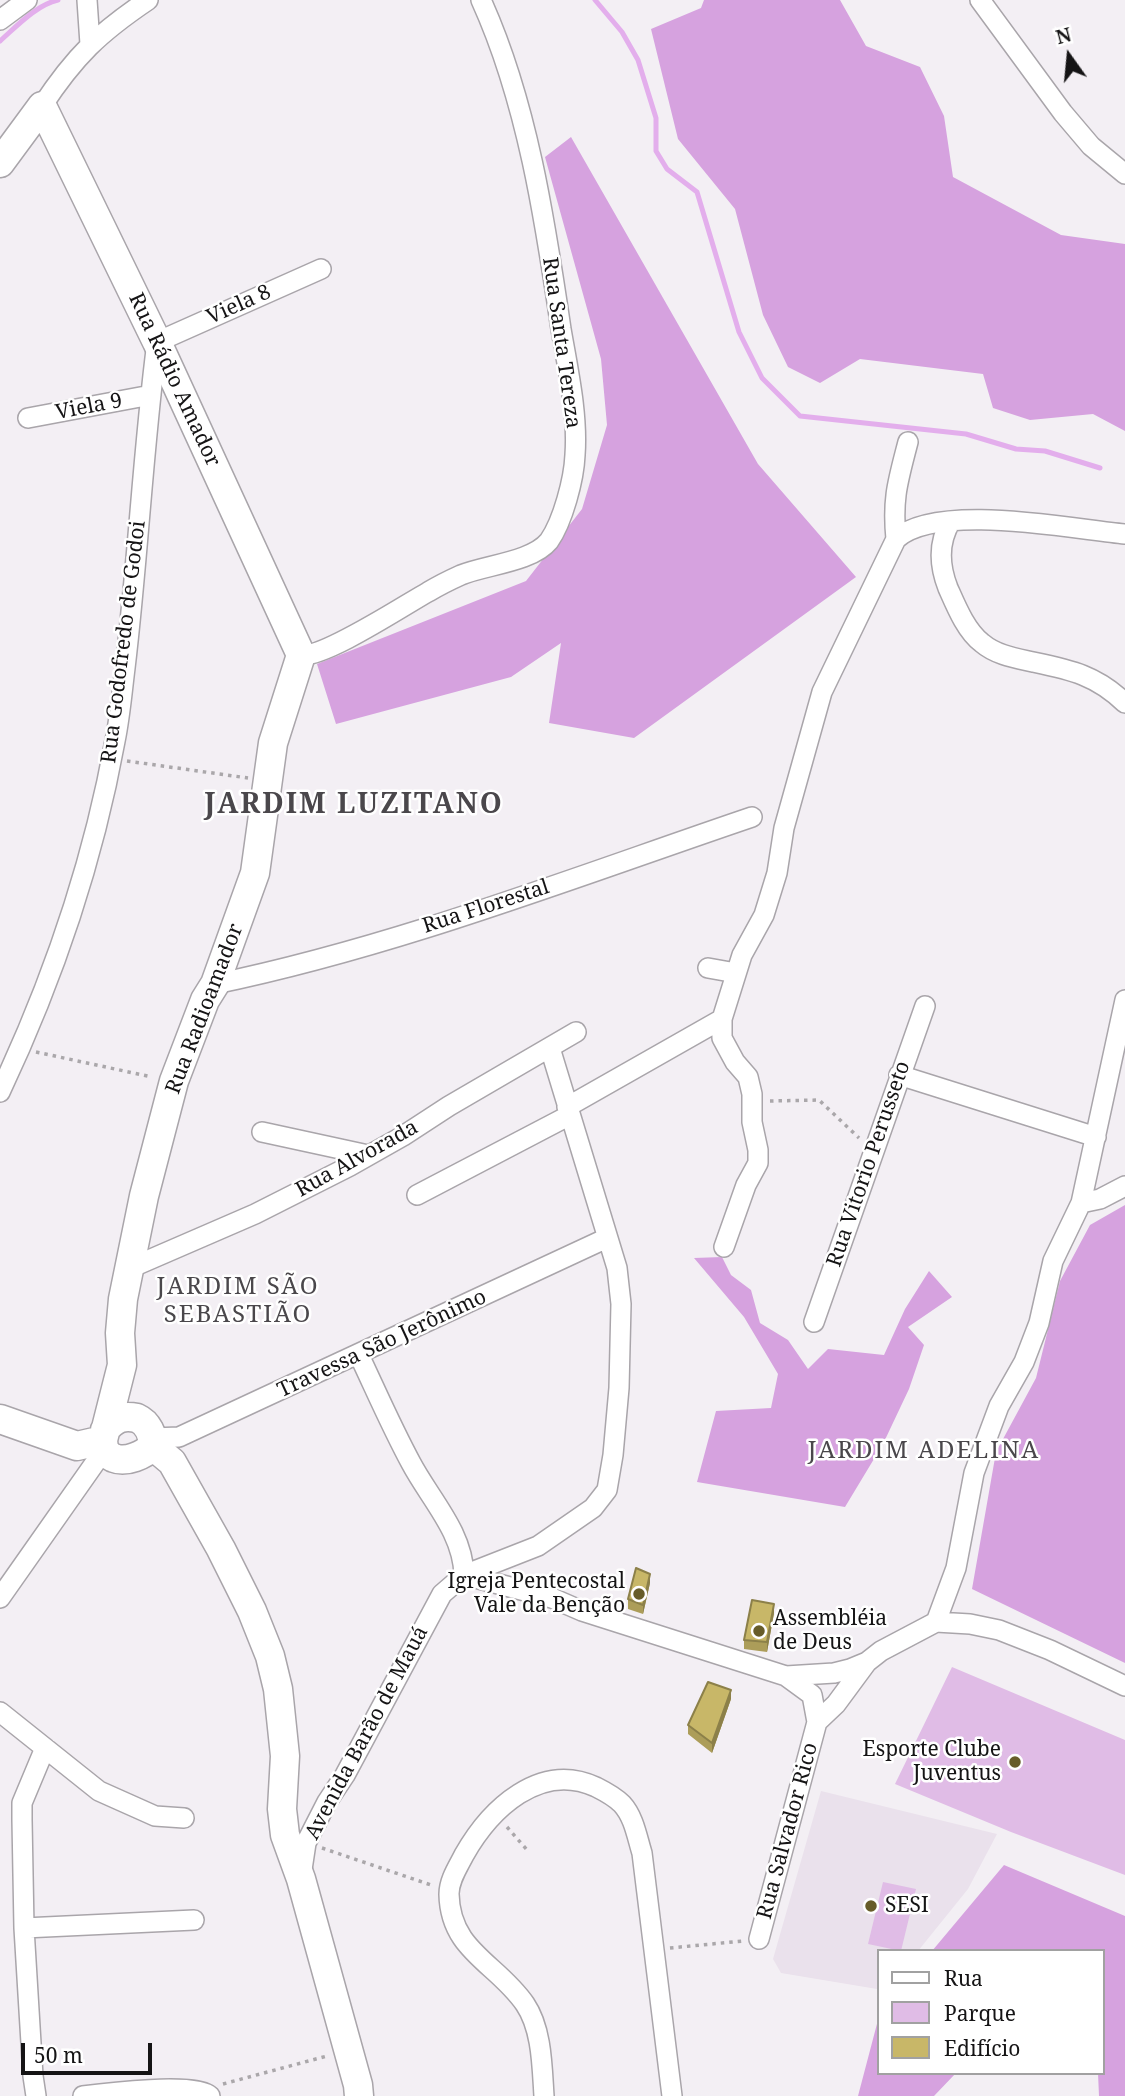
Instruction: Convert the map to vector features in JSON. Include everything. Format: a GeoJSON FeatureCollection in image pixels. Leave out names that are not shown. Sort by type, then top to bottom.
{"type":"FeatureCollection","features":[{"type":"Feature","properties":{"kind":"street"},"geometry":{"type":"LineString","coordinates":[[0,20],[27,0]]}},
{"type":"Feature","properties":{"kind":"street"},"geometry":{"type":"LineString","coordinates":[[87,0],[90,44]]}},
{"type":"Feature","properties":{"kind":"street"},"geometry":{"type":"LineString","coordinates":[[0,163],[66,70],[119,19],[148,0]]}},
{"type":"Feature","properties":{"kind":"street","name":"Rua Santa Tereza"},"geometry":{"type":"LineString","coordinates":[[301,656],[310,656],[327,648],[462,575],[532,553],[547,543],[557,526],[567,495],[575,455],[572,398],[552,268],[516,92],[498,37],[481,0]]}},
{"type":"Feature","properties":{"kind":"street"},"geometry":{"type":"LineString","coordinates":[[981,0],[1070,121],[1091,146],[1125,174]]}},
{"type":"Feature","properties":{"kind":"street","name":"Rua Rádio Amador"},"geometry":{"type":"LineString","coordinates":[[42,106],[184,399],[301,656]]}},
{"type":"Feature","properties":{"kind":"street","name":"Viela 8"},"geometry":{"type":"LineString","coordinates":[[157,342],[321,269]]}},
{"type":"Feature","properties":{"kind":"street","name":"Rua Godofredo de Godoi"},"geometry":{"type":"LineString","coordinates":[[0,1092],[20,1049],[70,916],[91,845],[111,759],[128,640],[157,342]]}},
{"type":"Feature","properties":{"kind":"street","name":"Viela 9"},"geometry":{"type":"LineString","coordinates":[[28,418],[150,405],[169,397],[184,399]]}},
{"type":"Feature","properties":{"kind":"street"},"geometry":{"type":"LineString","coordinates":[[896,539],[893,515],[895,485],[908,442]]}},
{"type":"Feature","properties":{"kind":"street"},"geometry":{"type":"LineString","coordinates":[[724,1247],[746,1185],[758,1163],[758,1150],[752,1122],[748,1077],[735,1062],[722,1029],[742,955],[764,915],[774,883],[784,828],[822,692],[896,539],[907,529],[951,521],[991,519],[1125,534]]}},
{"type":"Feature","properties":{"kind":"street"},"geometry":{"type":"LineString","coordinates":[[951,521],[943,534],[943,573],[954,603],[980,642],[1009,657],[1087,676],[1109,687],[1125,703]]}},
{"type":"Feature","properties":{"kind":"street","name":"Rua Radioamador"},"geometry":{"type":"LineString","coordinates":[[104,1440],[122,1365],[120,1333],[128,1269],[144,1196],[174,1081],[205,1000],[215,984],[255,873],[273,743],[301,656]]}},
{"type":"Feature","properties":{"kind":"street","name":"Rua Florestal"},"geometry":{"type":"LineString","coordinates":[[215,984],[320,959],[484,909],[752,817]]}},
{"type":"Feature","properties":{"kind":"street"},"geometry":{"type":"LineString","coordinates":[[708,968],[736,973]]}},
{"type":"Feature","properties":{"kind":"street"},"geometry":{"type":"LineString","coordinates":[[936,1622],[956,1568],[974,1473],[999,1406],[1024,1362],[1039,1323],[1053,1261],[1081,1203],[1125,1000]]}},
{"type":"Feature","properties":{"kind":"street","name":"Rua Vitorio Perusseto"},"geometry":{"type":"LineString","coordinates":[[814,1322],[925,1006]]}},
{"type":"Feature","properties":{"kind":"street"},"geometry":{"type":"LineString","coordinates":[[416,1195],[722,1029]]}},
{"type":"Feature","properties":{"kind":"street","name":"Rua Alvorada"},"geometry":{"type":"LineString","coordinates":[[128,1269],[255,1214],[368,1155],[576,1032]]}},
{"type":"Feature","properties":{"kind":"street"},"geometry":{"type":"LineString","coordinates":[[464,1574],[538,1546],[593,1508],[607,1490],[614,1455],[621,1304],[617,1268],[550,1048]]}},
{"type":"Feature","properties":{"kind":"street"},"geometry":{"type":"LineString","coordinates":[[899,1075],[1096,1137]]}},
{"type":"Feature","properties":{"kind":"street"},"geometry":{"type":"LineString","coordinates":[[262,1132],[368,1155]]}},
{"type":"Feature","properties":{"kind":"street"},"geometry":{"type":"LineString","coordinates":[[1081,1203],[1100,1199],[1125,1186]]}},
{"type":"Feature","properties":{"kind":"street","name":"Travessa São Jerônimo"},"geometry":{"type":"LineString","coordinates":[[149,1435],[179,1437],[607,1238]]}},
{"type":"Feature","properties":{"kind":"street"},"geometry":{"type":"LineString","coordinates":[[359,1355],[411,1464],[457,1540],[464,1560],[464,1574]]}},
{"type":"Feature","properties":{"kind":"street","name":"Rua Radioamador"},"geometry":{"type":"LineString","coordinates":[[122,1365],[149,1435]]}},
{"type":"Feature","properties":{"kind":"street"},"geometry":{"type":"LineString","coordinates":[[0,1598],[104,1440],[113,1421],[129,1416],[172,1462],[221,1549],[252,1611],[270,1657],[278,1689],[285,1756],[282,1809],[285,1835],[301,1879]]}},
{"type":"Feature","properties":{"kind":"street"},"geometry":{"type":"LineString","coordinates":[[0,1419],[76,1446],[104,1440]]}},
{"type":"Feature","properties":{"kind":"street"},"geometry":{"type":"LineString","coordinates":[[104,1440],[114,1458],[127,1458],[144,1454],[149,1435]]}},
{"type":"Feature","properties":{"kind":"street"},"geometry":{"type":"LineString","coordinates":[[464,1574],[552,1598],[582,1611],[786,1676],[834,1673],[867,1662],[881,1651],[936,1622],[970,1624],[999,1630],[1050,1650],[1125,1686]]}},
{"type":"Feature","properties":{"kind":"street","name":"Avenida Barão de Mauá"},"geometry":{"type":"LineString","coordinates":[[359,2096],[301,1879],[306,1843],[442,1594],[464,1574]]}},
{"type":"Feature","properties":{"kind":"street","name":"Rua Salvador Rico"},"geometry":{"type":"LineString","coordinates":[[817,1722],[836,1704],[867,1662]]}},
{"type":"Feature","properties":{"kind":"street","name":"Rua Salvador Rico"},"geometry":{"type":"LineString","coordinates":[[759,1939],[817,1722],[811,1695],[786,1676]]}},
{"type":"Feature","properties":{"kind":"street"},"geometry":{"type":"LineString","coordinates":[[0,1712],[99,1791],[155,1816],[184,1818]]}},
{"type":"Feature","properties":{"kind":"street"},"geometry":{"type":"LineString","coordinates":[[36,2096],[24,1927],[22,1803],[45,1748]]}},
{"type":"Feature","properties":{"kind":"street"},"geometry":{"type":"LineString","coordinates":[[544,2096],[535,2024],[525,2004],[458,1933],[449,1891],[454,1873],[476,1834],[528,1788],[545,1780],[564,1778],[582,1781],[604,1791],[623,1805],[635,1827],[642,1853],[672,2096]]}},
{"type":"Feature","properties":{"kind":"street"},"geometry":{"type":"LineString","coordinates":[[24,1927],[194,1920]]}},
{"type":"Feature","properties":{"kind":"street"},"geometry":{"type":"LineString","coordinates":[[83,2096],[187,2088],[207,2093]]}},
{"type":"Feature","properties":{"kind":"path"},"geometry":{"type":"LineString","coordinates":[[111,759],[267,780]]}},
{"type":"Feature","properties":{"kind":"path"},"geometry":{"type":"LineString","coordinates":[[20,1049],[174,1081]]}},
{"type":"Feature","properties":{"kind":"path"},"geometry":{"type":"LineString","coordinates":[[752,1101],[819,1100],[873,1152]]}},
{"type":"Feature","properties":{"kind":"path"},"geometry":{"type":"LineString","coordinates":[[496,1815],[528,1851]]}},
{"type":"Feature","properties":{"kind":"path"},"geometry":{"type":"LineString","coordinates":[[306,1843],[449,1891]]}},
{"type":"Feature","properties":{"kind":"path"},"geometry":{"type":"LineString","coordinates":[[654,1950],[759,1939]]}},
{"type":"Feature","properties":{"kind":"path"},"geometry":{"type":"LineString","coordinates":[[207,2093],[230,2080],[349,2051]]}},
{"type":"Feature","properties":{"kind":"shaded area"},"geometry":{"type":"Polygon","coordinates":[[[704,0],[840,0],[866,46],[920,67],[944,116],[953,177],[1061,235],[1125,244],[1125,431],[1093,414],[1030,420],[993,408],[983,374],[860,359],[820,383],[788,367],[763,315],[735,209],[678,139],[651,29],[701,8],[704,0]]]}},
{"type":"Feature","properties":{"kind":"shaded area"},"geometry":{"type":"Polygon","coordinates":[[[571,137],[758,464],[856,577],[634,738],[549,723],[561,643],[511,677],[336,724],[317,664],[526,581],[582,509],[607,425],[601,359],[545,157],[571,137]]]}},
{"type":"Feature","properties":{"kind":"shaded area"},"geometry":{"type":"Polygon","coordinates":[[[1125,1205],[1125,1663],[972,1589],[996,1452],[1036,1378],[1060,1281],[1090,1225],[1125,1205]]]}},
{"type":"Feature","properties":{"kind":"shaded area"},"geometry":{"type":"Polygon","coordinates":[[[722,1257],[731,1275],[751,1290],[760,1323],[788,1340],[808,1369],[828,1349],[884,1355],[905,1309],[929,1271],[952,1297],[908,1327],[924,1345],[909,1389],[883,1444],[845,1507],[697,1482],[716,1411],[771,1408],[778,1374],[744,1317],[694,1258],[722,1257]]]}},
{"type":"Feature","properties":{"kind":"shaded area","name":"SESI"},"geometry":{"type":"Polygon","coordinates":[[[821,1791],[997,1834],[968,1889],[920,1949],[876,1949],[876,1989],[781,1973],[773,1959],[821,1791]]]}},
{"type":"Feature","properties":{"kind":"shaded area"},"geometry":{"type":"Polygon","coordinates":[[[1004,1865],[1125,1916],[1125,2096],[1099,2096],[1098,2075],[1104,2075],[1104,1949],[934,1949],[1004,1865]]]}},
{"type":"Feature","properties":{"kind":"shaded area"},"geometry":{"type":"Polygon","coordinates":[[[876,2028],[876,2075],[954,2075],[934,2096],[858,2096],[876,2028]]]}},
{"type":"Feature","properties":{"kind":"green space","name":"Esporte Clube Juventus"},"geometry":{"type":"Polygon","coordinates":[[[952,1667],[1125,1740],[1125,1875],[895,1784],[952,1667]]]}},
{"type":"Feature","properties":{"kind":"green space"},"geometry":{"type":"Polygon","coordinates":[[[883,1882],[916,1889],[901,1949],[868,1944],[883,1882]]]}},
{"type":"Feature","properties":{"kind":"building"},"geometry":{"type":"Polygon","coordinates":[[[636,1568],[650,1574],[643,1605],[628,1599],[636,1568]]]}},
{"type":"Feature","properties":{"kind":"building","name":"Assembléia de Deus"},"geometry":{"type":"Polygon","coordinates":[[[752,1600],[774,1604],[767,1642],[744,1640],[752,1600]]]}},
{"type":"Feature","properties":{"kind":"building"},"geometry":{"type":"Polygon","coordinates":[[[708,1682],[731,1690],[712,1743],[688,1725],[708,1682]]]}},
{"type":"Feature","properties":{"kind":"waterway"},"geometry":{"type":"LineString","coordinates":[[0,41],[34,11],[58,0]]}},
{"type":"Feature","properties":{"kind":"waterway"},"geometry":{"type":"LineString","coordinates":[[595,0],[622,32],[638,60],[656,118],[656,151],[667,169],[697,192],[739,332],[762,378],[800,416],[966,434],[1016,449],[1045,451],[1100,468]]}},
{"type":"Feature","properties":{"kind":"place","name":"Igreja Pentecostal Vale da Benção"},"geometry":{"type":"Point","coordinates":[639,1594]}},
{"type":"Feature","properties":{"kind":"place","name":"Assembléia de Deus"},"geometry":{"type":"Point","coordinates":[759,1631]}},
{"type":"Feature","properties":{"kind":"place","name":"Esporte Clube Juventus"},"geometry":{"type":"Point","coordinates":[1015,1762]}},
{"type":"Feature","properties":{"kind":"place","name":"SESI"},"geometry":{"type":"Point","coordinates":[871,1906]}},
{"type":"Feature","properties":{"kind":"district","name":"JARDIM LUZITANO"},"geometry":{"type":"Point","coordinates":[354,805]}},
{"type":"Feature","properties":{"kind":"district","name":"JARDIM SÃO SEBASTIÃO"},"geometry":{"type":"Point","coordinates":[238,1301]}},
{"type":"Feature","properties":{"kind":"district","name":"JARDIM ADELINA"},"geometry":{"type":"Point","coordinates":[924,1451]}}]}
